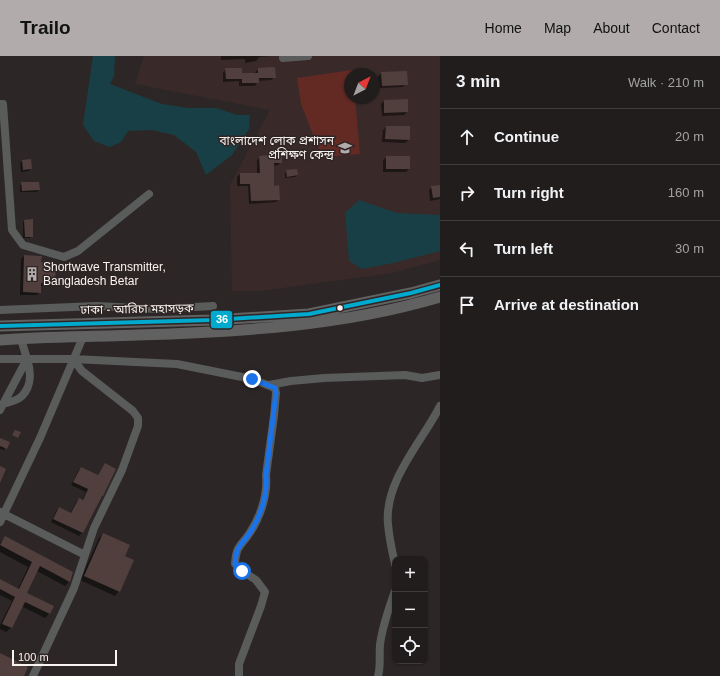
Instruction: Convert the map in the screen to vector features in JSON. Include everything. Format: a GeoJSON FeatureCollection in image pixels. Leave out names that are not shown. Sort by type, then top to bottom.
{"type":"FeatureCollection","features":[{"type":"Feature","properties":{"kind":"highway","name":"ঢাকা - আরিচা মহাসড়ক"},"geometry":{"type":"LineString","coordinates":[[0,326],[213,320],[309,314],[411,294],[440,285]]}},
{"type":"Feature","properties":{"kind":"highway","name":"ঢাকা - আরিচা মহাসড়ক"},"geometry":{"type":"LineString","coordinates":[[0,340],[257,329],[349,318],[407,307],[440,297]]}},
{"type":"Feature","properties":{"kind":"street"},"geometry":{"type":"LineString","coordinates":[[283,58],[308,56]]}},
{"type":"Feature","properties":{"kind":"street"},"geometry":{"type":"LineString","coordinates":[[0,104],[3,104],[12,230],[23,245],[64,257],[78,251],[149,194]]}},
{"type":"Feature","properties":{"kind":"street"},"geometry":{"type":"LineString","coordinates":[[0,310],[97,306],[157,310],[213,306]]}},
{"type":"Feature","properties":{"kind":"street"},"geometry":{"type":"LineString","coordinates":[[0,522],[2,513],[40,438],[82,337]]}},
{"type":"Feature","properties":{"kind":"street"},"geometry":{"type":"LineString","coordinates":[[2,407],[22,396],[30,378],[27,359],[21,339]]}},
{"type":"Feature","properties":{"kind":"street"},"geometry":{"type":"LineString","coordinates":[[0,359],[73,359],[177,364],[252,379],[275,388],[276,393],[266,475],[267,484],[265,496],[259,514],[249,534],[241,543],[236,553],[235,564],[242,571],[256,580],[264,592],[261,606],[239,664],[239,676]]}},
{"type":"Feature","properties":{"kind":"street"},"geometry":{"type":"LineString","coordinates":[[2,407],[27,359]]}},
{"type":"Feature","properties":{"kind":"street"},"geometry":{"type":"LineString","coordinates":[[33,676],[74,588],[94,528],[122,470],[138,426],[138,418],[133,411],[82,371],[73,359]]}},
{"type":"Feature","properties":{"kind":"street"},"geometry":{"type":"LineString","coordinates":[[269,385],[324,378],[405,376],[422,378],[440,375]]}},
{"type":"Feature","properties":{"kind":"street"},"geometry":{"type":"LineString","coordinates":[[394,556],[388,522],[390,500],[396,482],[405,465],[440,406]]}},
{"type":"Feature","properties":{"kind":"street"},"geometry":{"type":"LineString","coordinates":[[2,513],[85,555]]}},
{"type":"Feature","properties":{"kind":"street"},"geometry":{"type":"LineString","coordinates":[[378,676],[380,668],[380,644],[395,592]]}},
{"type":"Feature","properties":{"kind":"shaded area","name":"বাংলাদেশ লোক প্রশাসন প্রশিক্ষণ কেন্দ্র"},"geometry":{"type":"Polygon","coordinates":[[[144,56],[440,56],[440,260],[392,273],[260,291],[232,291],[230,185],[270,110],[135,84],[144,56]]]}},
{"type":"Feature","properties":{"kind":"shaded area"},"geometry":{"type":"Polygon","coordinates":[[[344,71],[344,104],[356,104],[360,154],[322,157],[301,104],[297,78],[344,71]]]}},
{"type":"Feature","properties":{"kind":"water"},"geometry":{"type":"Polygon","coordinates":[[[93,56],[115,56],[114,76],[110,84],[162,104],[188,108],[217,108],[237,115],[250,115],[249,129],[232,155],[206,175],[196,152],[174,135],[152,130],[128,131],[121,142],[110,147],[94,141],[83,125],[93,56]]]}},
{"type":"Feature","properties":{"kind":"water"},"geometry":{"type":"Polygon","coordinates":[[[359,200],[397,213],[440,215],[440,251],[362,269],[349,261],[345,213],[359,200]]]}},
{"type":"Feature","properties":{"kind":"building"},"geometry":{"type":"Polygon","coordinates":[[[275,67],[276,78],[259,78],[259,83],[242,83],[242,79],[226,79],[225,68],[242,68],[242,73],[258,73],[258,68],[275,67]]]}},
{"type":"Feature","properties":{"kind":"building"},"geometry":{"type":"Polygon","coordinates":[[[407,71],[408,85],[382,86],[381,72],[407,71]]]}},
{"type":"Feature","properties":{"kind":"building"},"geometry":{"type":"Polygon","coordinates":[[[408,99],[408,112],[384,113],[384,100],[408,99]]]}},
{"type":"Feature","properties":{"kind":"building"},"geometry":{"type":"Polygon","coordinates":[[[386,126],[410,126],[410,140],[385,139],[386,126]]]}},
{"type":"Feature","properties":{"kind":"building"},"geometry":{"type":"Polygon","coordinates":[[[282,154],[282,163],[274,163],[274,186],[279,185],[280,200],[251,201],[250,184],[240,184],[240,173],[260,173],[259,156],[282,154]]]}},
{"type":"Feature","properties":{"kind":"building"},"geometry":{"type":"Polygon","coordinates":[[[386,156],[410,156],[410,169],[386,169],[386,156]]]}},
{"type":"Feature","properties":{"kind":"building"},"geometry":{"type":"Polygon","coordinates":[[[31,159],[32,169],[23,170],[22,160],[31,159]]]}},
{"type":"Feature","properties":{"kind":"building"},"geometry":{"type":"Polygon","coordinates":[[[297,169],[298,175],[287,177],[286,170],[297,169]]]}},
{"type":"Feature","properties":{"kind":"building"},"geometry":{"type":"Polygon","coordinates":[[[21,182],[39,182],[40,190],[22,191],[21,182]]]}},
{"type":"Feature","properties":{"kind":"building"},"geometry":{"type":"Polygon","coordinates":[[[440,185],[440,197],[433,198],[431,186],[440,185]]]}},
{"type":"Feature","properties":{"kind":"building"},"geometry":{"type":"Polygon","coordinates":[[[33,219],[33,237],[25,237],[24,220],[33,219]]]}},
{"type":"Feature","properties":{"kind":"building","name":"Shortwave Transmitter, Bangladesh Betar"},"geometry":{"type":"Polygon","coordinates":[[[24,255],[42,256],[41,262],[56,264],[55,284],[41,283],[41,293],[23,292],[24,255]]]}},
{"type":"Feature","properties":{"kind":"building"},"geometry":{"type":"Polygon","coordinates":[[[15,430],[21,432],[18,438],[12,435],[15,430]]]}},
{"type":"Feature","properties":{"kind":"building"},"geometry":{"type":"Polygon","coordinates":[[[0,438],[10,442],[7,449],[0,446],[0,438]]]}},
{"type":"Feature","properties":{"kind":"building"},"geometry":{"type":"Polygon","coordinates":[[[105,463],[116,469],[83,533],[53,519],[59,507],[71,513],[79,498],[83,500],[88,489],[73,482],[81,467],[98,475],[105,463]]]}},
{"type":"Feature","properties":{"kind":"building"},"geometry":{"type":"Polygon","coordinates":[[[0,466],[6,469],[0,483],[0,466]]]}},
{"type":"Feature","properties":{"kind":"building"},"geometry":{"type":"Polygon","coordinates":[[[103,533],[130,545],[125,556],[134,560],[120,592],[84,576],[103,533]]]}},
{"type":"Feature","properties":{"kind":"building"},"geometry":{"type":"Polygon","coordinates":[[[5,536],[73,572],[70,582],[40,566],[27,593],[54,606],[50,614],[25,602],[12,628],[2,624],[15,597],[0,589],[0,579],[19,589],[32,562],[0,545],[5,536]]]}},
{"type":"Feature","properties":{"kind":"building"},"geometry":{"type":"Polygon","coordinates":[[[0,653],[28,667],[24,676],[0,676],[0,653]]]}},
{"type":"Feature","properties":{"kind":"transit line","name":"36"},"geometry":{"type":"LineString","coordinates":[[0,326],[213,320],[309,314],[411,293],[440,285]]}},
{"type":"Feature","properties":{"kind":"place","name":"বাংলাদেশ লোক প্রশাসন প্রশিক্ষণ কেন্দ্র"},"geometry":{"type":"Point","coordinates":[345,148]}},
{"type":"Feature","properties":{"kind":"place","name":"Shortwave Transmitter, Bangladesh Betar"},"geometry":{"type":"Point","coordinates":[32,274]}},
{"type":"Feature","properties":{"kind":"route"},"geometry":{"type":"LineString","coordinates":[[242,571],[235,564],[236,553],[241,543],[249,534],[259,514],[265,496],[267,484],[266,475],[276,393],[275,388],[252,379]]}}]}
